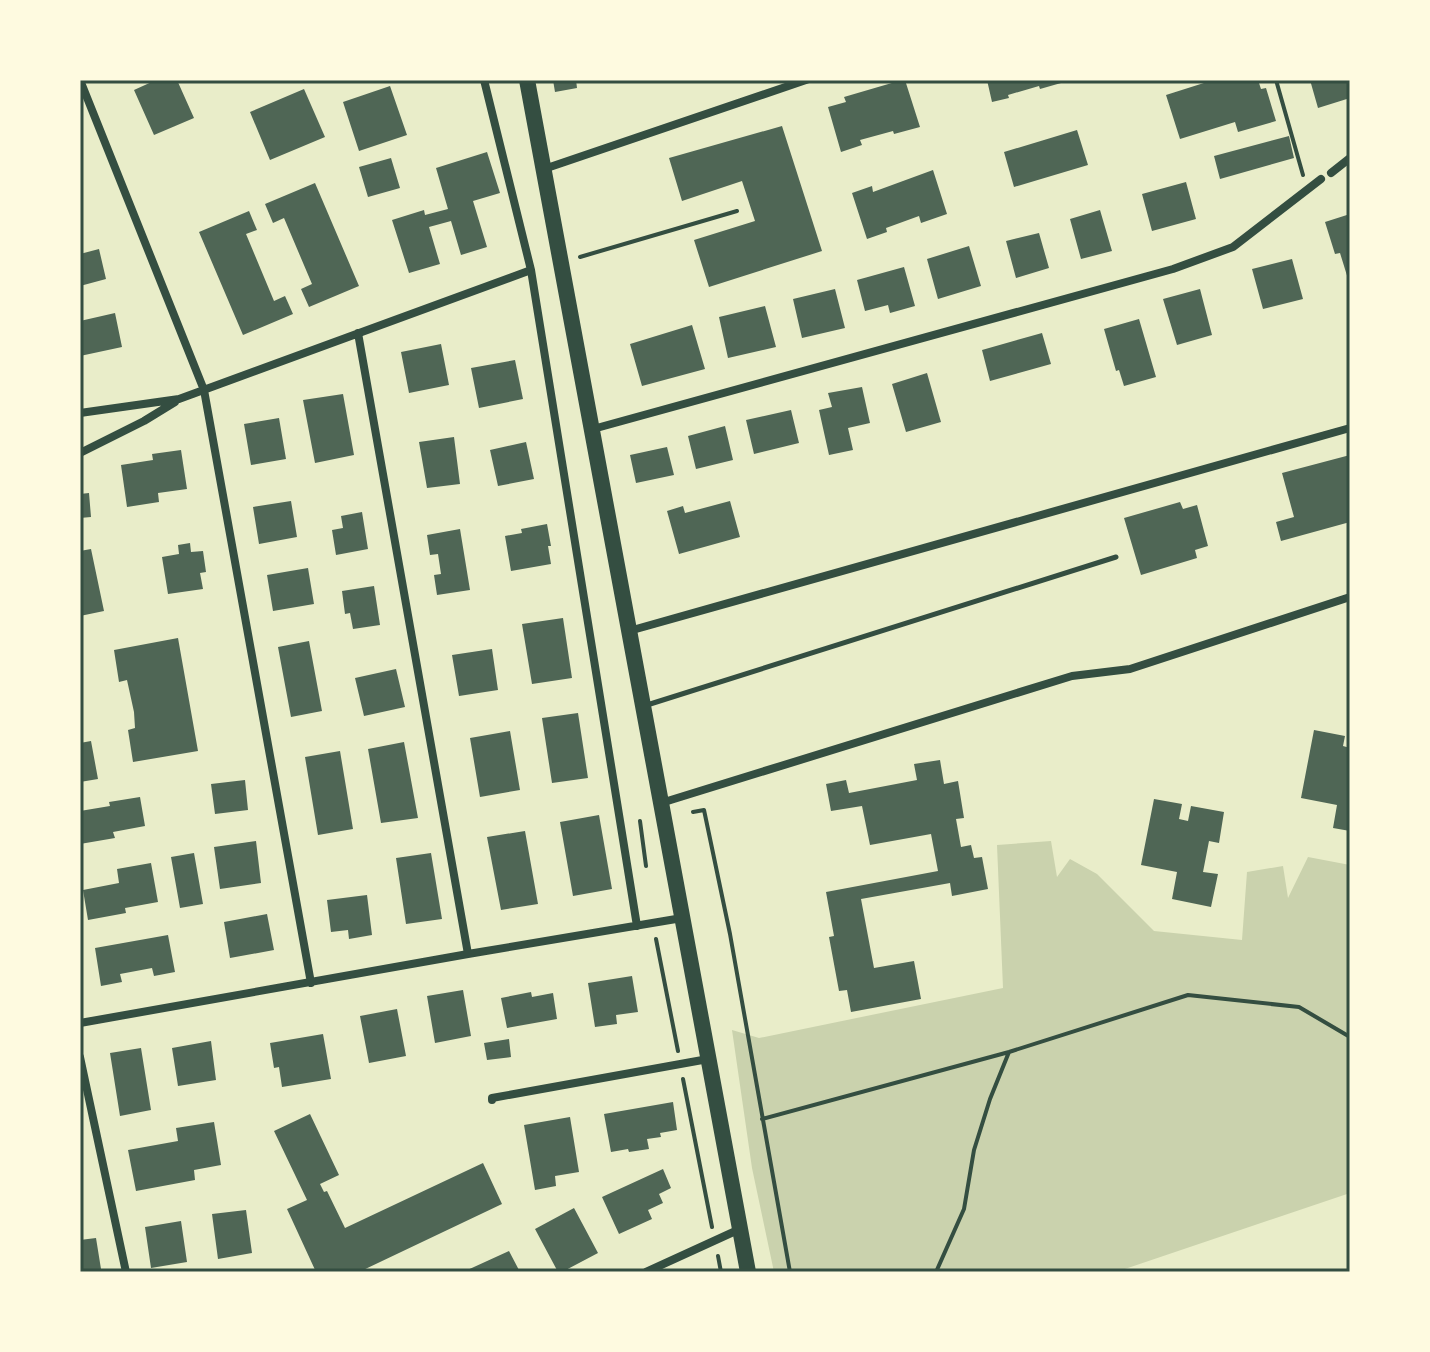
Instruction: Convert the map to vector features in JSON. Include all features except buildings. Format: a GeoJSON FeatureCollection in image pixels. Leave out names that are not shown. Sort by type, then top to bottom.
{"type":"FeatureCollection","features":[{"type":"Feature","properties":{"kind":"main road"},"geometry":{"type":"LineString","coordinates":[[527,80],[748,1272]]}},
{"type":"Feature","properties":{"kind":"street"},"geometry":{"type":"LineString","coordinates":[[80,80],[204,390],[311,983]]}},
{"type":"Feature","properties":{"kind":"street"},"geometry":{"type":"LineString","coordinates":[[484,80],[531,270],[637,926]]}},
{"type":"Feature","properties":{"kind":"street"},"geometry":{"type":"LineString","coordinates":[[544,169],[806,80]]}},
{"type":"Feature","properties":{"kind":"street"},"geometry":{"type":"LineString","coordinates":[[1331,173],[1350,158]]}},
{"type":"Feature","properties":{"kind":"street"},"geometry":{"type":"LineString","coordinates":[[592,429],[1173,269],[1233,247],[1321,179]]}},
{"type":"Feature","properties":{"kind":"street"},"geometry":{"type":"LineString","coordinates":[[80,413],[179,399],[531,270]]}},
{"type":"Feature","properties":{"kind":"street"},"geometry":{"type":"LineString","coordinates":[[358,333],[468,954]]}},
{"type":"Feature","properties":{"kind":"street"},"geometry":{"type":"LineString","coordinates":[[80,453],[144,421],[179,399]]}},
{"type":"Feature","properties":{"kind":"street"},"geometry":{"type":"LineString","coordinates":[[629,632],[1350,428]]}},
{"type":"Feature","properties":{"kind":"street"},"geometry":{"type":"LineString","coordinates":[[662,810],[1072,676],[1130,669],[1350,597]]}},
{"type":"Feature","properties":{"kind":"street"},"geometry":{"type":"LineString","coordinates":[[80,1023],[683,918]]}},
{"type":"Feature","properties":{"kind":"street"},"geometry":{"type":"LineString","coordinates":[[80,1057],[126,1272]]}},
{"type":"Feature","properties":{"kind":"street"},"geometry":{"type":"LineString","coordinates":[[492,1100],[709,1058]]}},
{"type":"Feature","properties":{"kind":"street"},"geometry":{"type":"LineString","coordinates":[[646,1272],[740,1229]]}},
{"type":"Feature","properties":{"kind":"lane"},"geometry":{"type":"LineString","coordinates":[[643,707],[1116,557]]}},
{"type":"Feature","properties":{"kind":"path"},"geometry":{"type":"LineString","coordinates":[[1276,80],[1306,189]]}},
{"type":"Feature","properties":{"kind":"path"},"geometry":{"type":"LineString","coordinates":[[560,263],[737,211]]}},
{"type":"Feature","properties":{"kind":"path"},"geometry":{"type":"LineString","coordinates":[[620,824],[662,810],[704,810],[730,934],[790,1272]]}},
{"type":"Feature","properties":{"kind":"path"},"geometry":{"type":"LineString","coordinates":[[656,939],[721,1272]]}},
{"type":"Feature","properties":{"kind":"path"},"geometry":{"type":"LineString","coordinates":[[762,1119],[1009,1052],[1188,995],[1299,1007],[1350,1037]]}},
{"type":"Feature","properties":{"kind":"path"},"geometry":{"type":"LineString","coordinates":[[936,1272],[964,1209],[974,1150],[1009,1052]]}},
{"type":"Feature","properties":{"kind":"green space"},"geometry":{"type":"Polygon","coordinates":[[[1051,841],[1057,877],[1070,859],[1097,874],[1154,931],[1242,940],[1247,872],[1283,866],[1288,898],[1308,857],[1350,865],[1350,1193],[1116,1272],[774,1272],[752,1168],[732,1030],[759,1038],[1003,988],[997,845],[1051,841]]]}}]}
